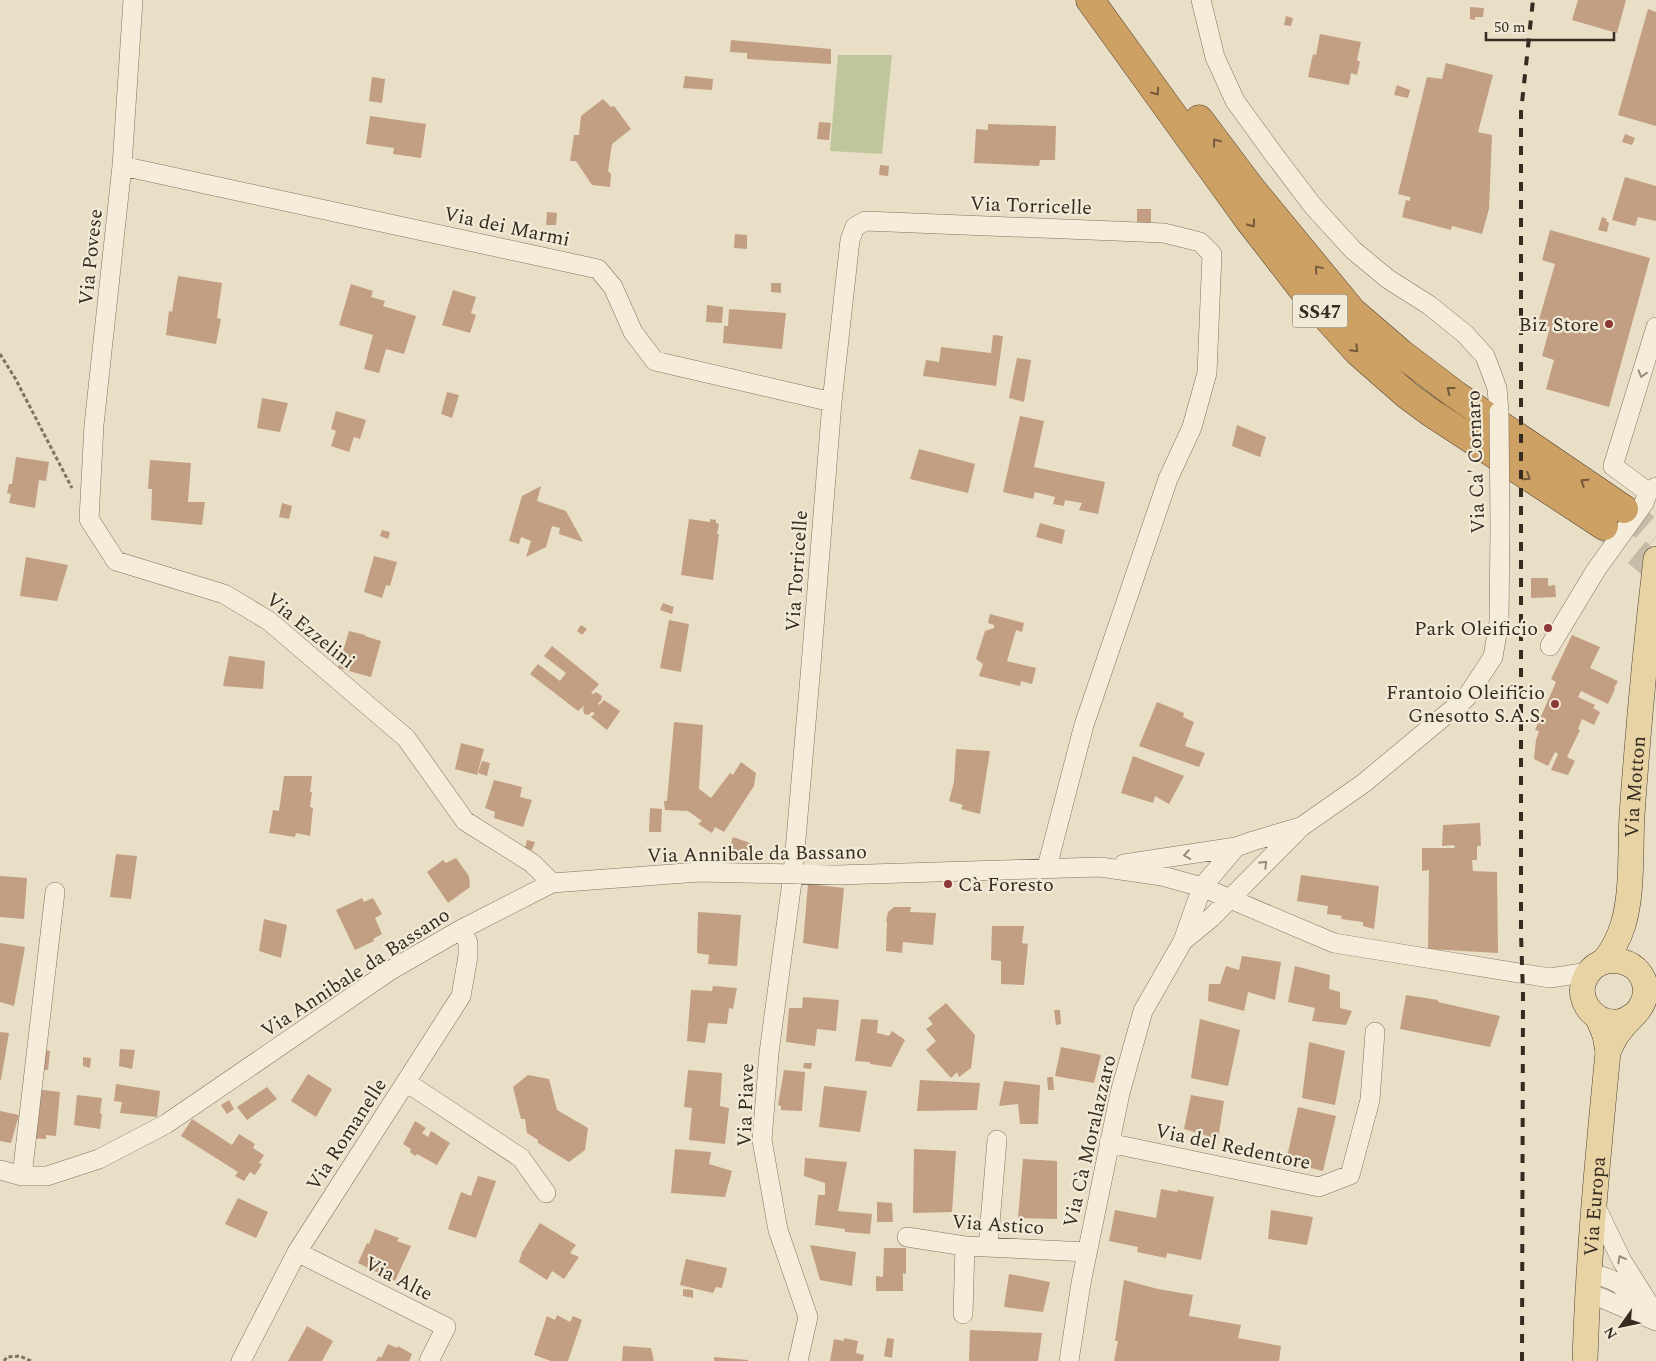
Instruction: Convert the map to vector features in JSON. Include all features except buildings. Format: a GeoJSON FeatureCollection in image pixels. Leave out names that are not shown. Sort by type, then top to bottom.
{"type":"FeatureCollection","features":[{"type":"Feature","properties":{"kind":"highway","name":"SS47"},"geometry":{"type":"LineString","coordinates":[[1090,0],[1287,271],[1321,313],[1358,352],[1407,395],[1430,412],[1604,526]]}},
{"type":"Feature","properties":{"kind":"highway","name":"SS47"},"geometry":{"type":"LineString","coordinates":[[1110,0],[1250,187],[1352,311],[1402,354],[1456,395],[1624,509]]}},
{"type":"Feature","properties":{"kind":"main road","name":"Via Motton"},"geometry":{"type":"LineString","coordinates":[[1596,967],[1615,946],[1624,924],[1628,901],[1632,817],[1646,642],[1656,559]]}},
{"type":"Feature","properties":{"kind":"main road","name":"Via Motton"},"geometry":{"type":"LineString","coordinates":[[1624,924],[1627,950],[1633,966]]}},
{"type":"Feature","properties":{"kind":"main road"},"geometry":{"type":"LineString","coordinates":[[1596,967],[1614,959],[1633,966]]}},
{"type":"Feature","properties":{"kind":"main road","name":"Via Europa"},"geometry":{"type":"LineString","coordinates":[[1608,1052],[1618,1032],[1639,1010],[1645,995],[1643,979],[1633,966]]}},
{"type":"Feature","properties":{"kind":"main road","name":"Via Europa"},"geometry":{"type":"LineString","coordinates":[[1585,1361],[1593,1201],[1608,1052],[1605,1035],[1591,1011],[1582,988],[1596,967]]}},
{"type":"Feature","properties":{"kind":"main road"},"geometry":{"type":"LineString","coordinates":[[1591,1011],[1606,1021],[1615,1022],[1625,1020],[1633,1015]]}},
{"type":"Feature","properties":{"kind":"street","name":"Via Povese"},"geometry":{"type":"LineString","coordinates":[[89,519],[94,425],[122,166],[133,0]]}},
{"type":"Feature","properties":{"kind":"street","name":"Via Ca' Cornaro"},"geometry":{"type":"LineString","coordinates":[[1201,0],[1215,57],[1236,101],[1266,144],[1313,206],[1353,250],[1388,279],[1429,305],[1465,334],[1485,356],[1497,388],[1499,412],[1499,622],[1493,657],[1466,698],[1364,784],[1301,827],[1230,898]]}},
{"type":"Feature","properties":{"kind":"street","name":"Via dei Marmi"},"geometry":{"type":"LineString","coordinates":[[122,166],[598,269],[613,287],[633,332],[655,362],[832,402]]}},
{"type":"Feature","properties":{"kind":"street","name":"Via Torricelle"},"geometry":{"type":"LineString","coordinates":[[793,874],[832,402],[850,240],[855,227],[865,220],[1164,233],[1200,242],[1212,254],[1207,373],[1192,427],[1168,479],[1084,725],[1047,867]]}},
{"type":"Feature","properties":{"kind":"street"},"geometry":{"type":"LineString","coordinates":[[1550,646],[1596,570],[1652,489],[1612,466],[1656,327]]}},
{"type":"Feature","properties":{"kind":"street","name":"Via Ezzelini"},"geometry":{"type":"LineString","coordinates":[[89,519],[116,561],[224,594],[269,621],[406,738],[465,821],[532,863],[552,883]]}},
{"type":"Feature","properties":{"kind":"street","name":"Via Ca' Cornaro"},"geometry":{"type":"LineString","coordinates":[[1100,867],[1236,848],[1301,827]]}},
{"type":"Feature","properties":{"kind":"street","name":"Via Ca' Cornaro"},"geometry":{"type":"LineString","coordinates":[[1202,887],[1236,848]]}},
{"type":"Feature","properties":{"kind":"street","name":"Via Annibale da Bassano"},"geometry":{"type":"LineString","coordinates":[[0,1170],[22,1176],[47,1176],[99,1159],[166,1124],[391,970],[462,929],[552,883],[699,872],[837,875],[1047,867],[1100,867],[1162,876],[1202,887],[1334,943],[1550,978],[1596,967]]}},
{"type":"Feature","properties":{"kind":"street","name":"Via Piave"},"geometry":{"type":"LineString","coordinates":[[793,874],[769,1053],[762,1140],[778,1230],[808,1317],[798,1361]]}},
{"type":"Feature","properties":{"kind":"street","name":"Via Cà Moralazzaro"},"geometry":{"type":"LineString","coordinates":[[1069,1361],[1081,1283],[1120,1093],[1143,1011],[1183,941],[1202,887]]}},
{"type":"Feature","properties":{"kind":"street"},"geometry":{"type":"LineString","coordinates":[[22,1176],[55,892]]}},
{"type":"Feature","properties":{"kind":"street","name":"Via Cà Moralazzaro"},"geometry":{"type":"LineString","coordinates":[[1183,941],[1211,918],[1230,898]]}},
{"type":"Feature","properties":{"kind":"street","name":"Via Romanelle"},"geometry":{"type":"LineString","coordinates":[[241,1361],[297,1252],[461,996],[468,956],[468,943],[462,929]]}},
{"type":"Feature","properties":{"kind":"street","name":"Via Annibale da Bassano"},"geometry":{"type":"LineString","coordinates":[[1550,978],[1591,1011]]}},
{"type":"Feature","properties":{"kind":"street","name":"Via del Redentore"},"geometry":{"type":"LineString","coordinates":[[1110,1143],[1319,1187],[1350,1175],[1370,1100],[1375,1032]]}},
{"type":"Feature","properties":{"kind":"street"},"geometry":{"type":"LineString","coordinates":[[406,1082],[521,1158],[546,1193]]}},
{"type":"Feature","properties":{"kind":"street"},"geometry":{"type":"LineString","coordinates":[[988,1247],[997,1140]]}},
{"type":"Feature","properties":{"kind":"street"},"geometry":{"type":"LineString","coordinates":[[1593,1201],[1622,1261],[1656,1318]]}},
{"type":"Feature","properties":{"kind":"street","name":"Via Astico"},"geometry":{"type":"LineString","coordinates":[[906,1237],[965,1246],[1087,1252]]}},
{"type":"Feature","properties":{"kind":"street"},"geometry":{"type":"LineString","coordinates":[[963,1314],[965,1246]]}},
{"type":"Feature","properties":{"kind":"street","name":"Via Alte"},"geometry":{"type":"LineString","coordinates":[[297,1252],[446,1327],[429,1361]]}},
{"type":"Feature","properties":{"kind":"street"},"geometry":{"type":"LineString","coordinates":[[1588,1283],[1656,1318]]}},
{"type":"Feature","properties":{"kind":"path"},"geometry":{"type":"LineString","coordinates":[[0,354],[15,378],[89,519]]}},
{"type":"Feature","properties":{"kind":"path"},"geometry":{"type":"LineString","coordinates":[[4,1361],[7,1357],[20,1356],[31,1361]]}},
{"type":"Feature","properties":{"kind":"green space"},"geometry":{"type":"Polygon","coordinates":[[[838,55],[892,55],[882,154],[830,151],[838,55]]]}},
{"type":"Feature","properties":{"kind":"tunnel"},"geometry":{"type":"LineString","coordinates":[[1624,509],[1656,537]]}},
{"type":"Feature","properties":{"kind":"tunnel"},"geometry":{"type":"LineString","coordinates":[[1604,526],[1656,568]]}},
{"type":"Feature","properties":{"kind":"railway"},"geometry":{"type":"LineString","coordinates":[[1522,1361],[1521,112],[1533,0]]}},
{"type":"Feature","properties":{"kind":"place","name":"Biz Store"},"geometry":{"type":"Point","coordinates":[1609,324]}},
{"type":"Feature","properties":{"kind":"place","name":"Park Oleificio"},"geometry":{"type":"Point","coordinates":[1548,628]}},
{"type":"Feature","properties":{"kind":"place","name":"Frantoio Oleificio Gnesotto S.A.S."},"geometry":{"type":"Point","coordinates":[1555,704]}},
{"type":"Feature","properties":{"kind":"place","name":"Cà Foresto"},"geometry":{"type":"Point","coordinates":[948,884]}}]}
